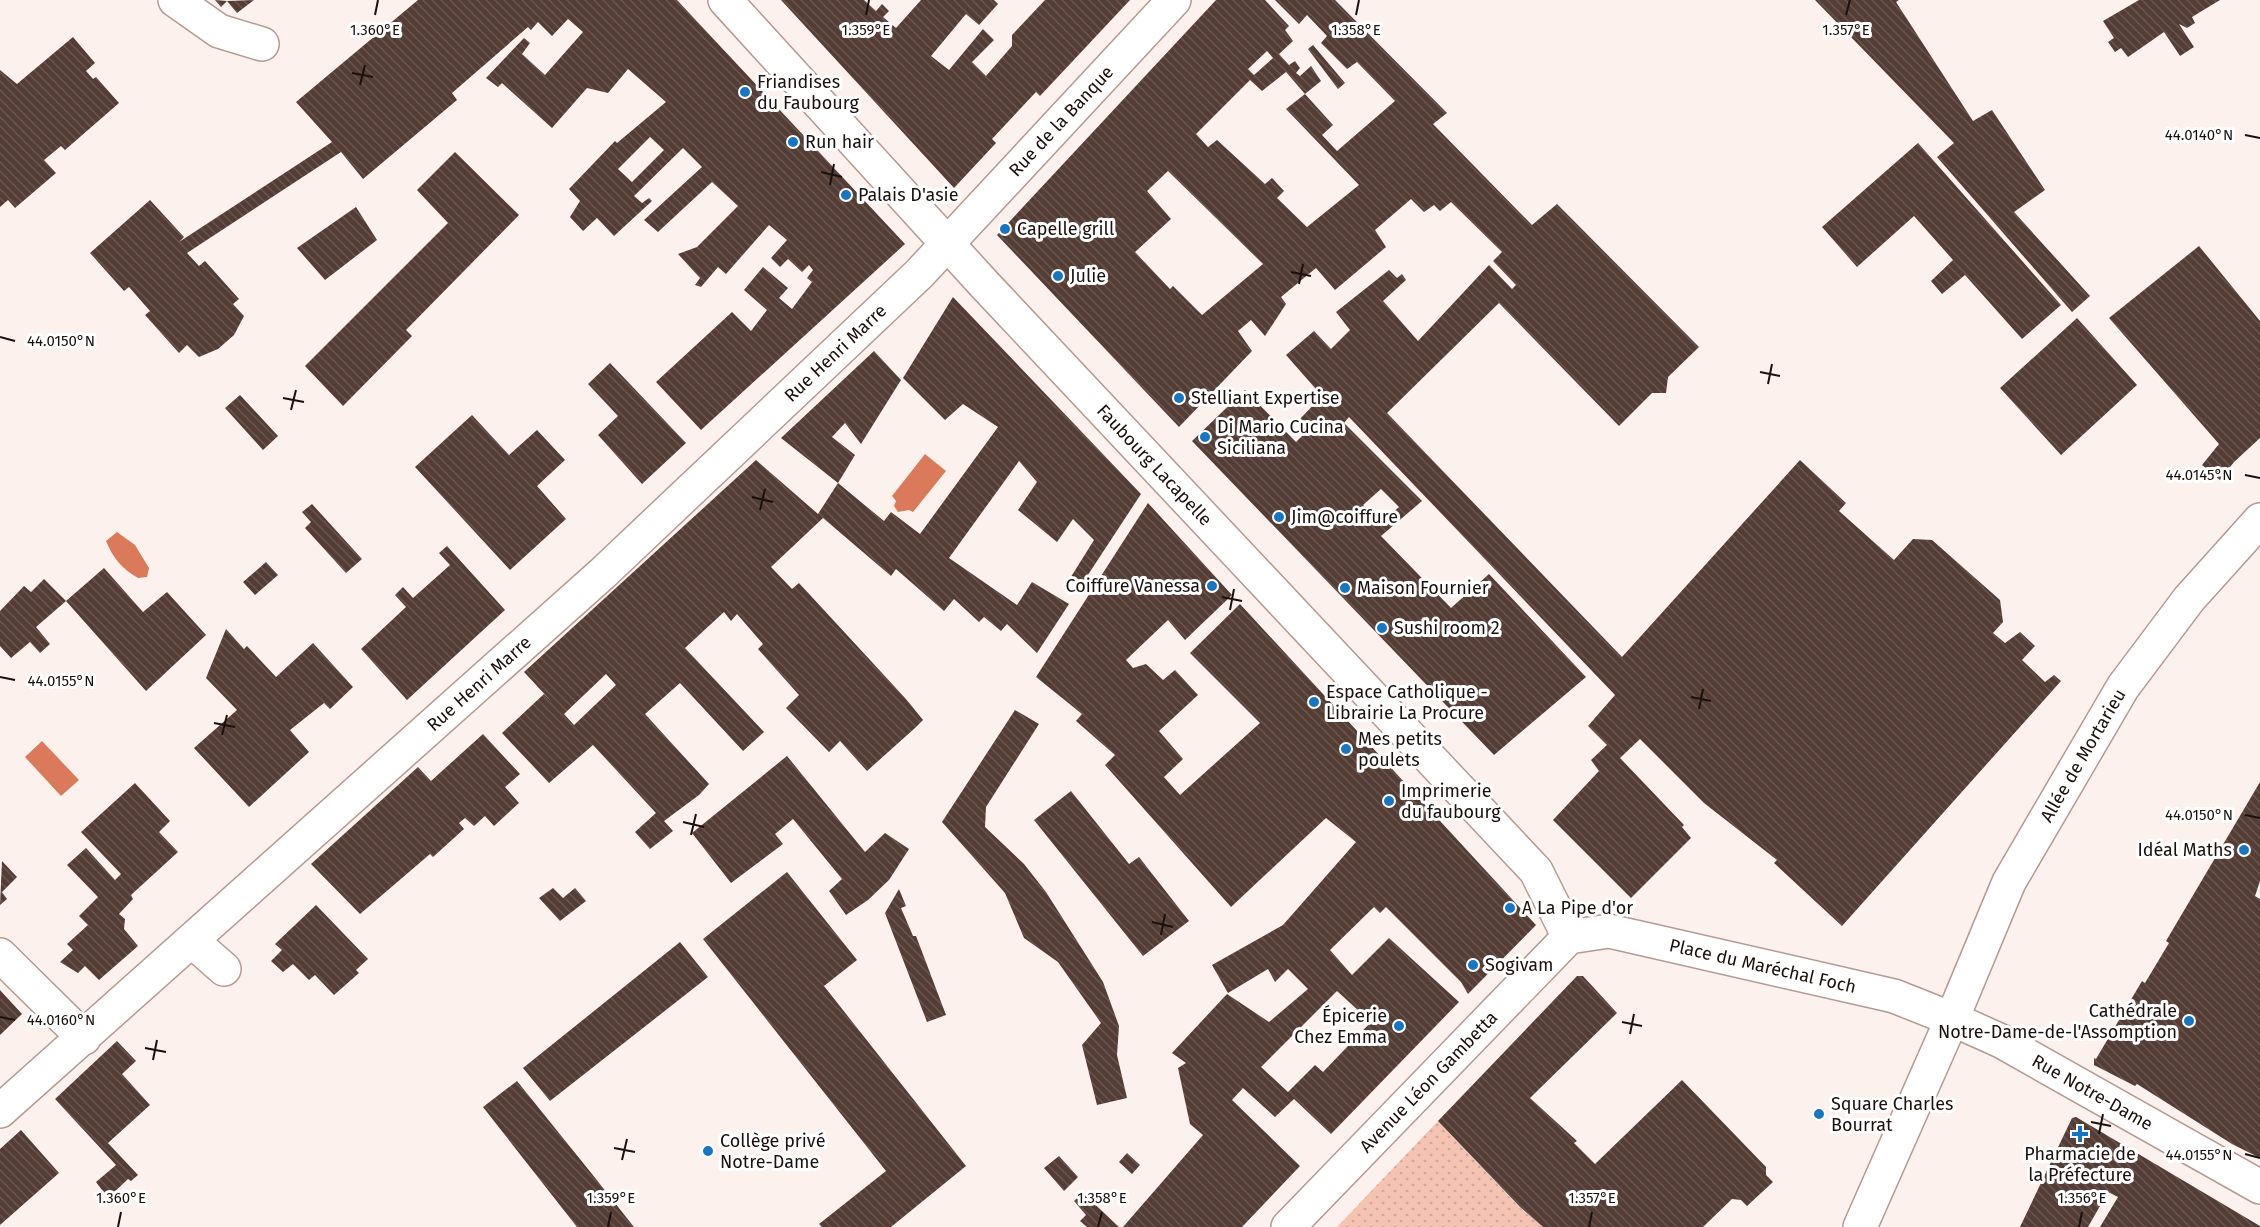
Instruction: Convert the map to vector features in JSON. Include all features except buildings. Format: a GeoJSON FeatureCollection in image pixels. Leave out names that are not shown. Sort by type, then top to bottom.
{"type":"FeatureCollection","features":[{"type":"Feature","properties":{"kind":"street"},"geometry":{"type":"LineString","coordinates":[[175,0],[219,31],[262,44]]}},
{"type":"Feature","properties":{"kind":"street","name":"Faubourg Lacapelle"},"geometry":{"type":"LineString","coordinates":[[725,0],[948,243],[1536,871],[1569,937]]}},
{"type":"Feature","properties":{"kind":"street","name":"Rue de la Banque"},"geometry":{"type":"LineString","coordinates":[[948,243],[1173,0]]}},
{"type":"Feature","properties":{"kind":"street","name":"Rue Henri Marre"},"geometry":{"type":"LineString","coordinates":[[0,1111],[603,573],[919,274],[948,243]]}},
{"type":"Feature","properties":{"kind":"street","name":"Allée de Mortarieu"},"geometry":{"type":"LineString","coordinates":[[1870,1222],[2009,882],[2123,687],[2189,599],[2260,520]]}},
{"type":"Feature","properties":{"kind":"street","name":"Place du Maréchal Foch"},"geometry":{"type":"LineString","coordinates":[[1569,937],[1609,931],[1894,996],[1952,1019]]}},
{"type":"Feature","properties":{"kind":"street","name":"Avenue Léon Gambetta"},"geometry":{"type":"LineString","coordinates":[[1288,1227],[1569,937]]}},
{"type":"Feature","properties":{"kind":"street"},"geometry":{"type":"LineString","coordinates":[[192,941],[224,969]]}},
{"type":"Feature","properties":{"kind":"street"},"geometry":{"type":"LineString","coordinates":[[0,955],[84,1038]]}},
{"type":"Feature","properties":{"kind":"street","name":"Rue Notre-Dame"},"geometry":{"type":"LineString","coordinates":[[1952,1019],[2001,1041],[2260,1186]]}},
{"type":"Feature","properties":{"kind":"shaded area"},"geometry":{"type":"Polygon","coordinates":[[[925,454],[946,471],[913,512],[909,510],[898,512],[894,506],[896,501],[892,496],[925,454]]]}},
{"type":"Feature","properties":{"kind":"shaded area"},"geometry":{"type":"Polygon","coordinates":[[[117,532],[135,545],[149,568],[147,577],[138,578],[127,571],[115,558],[106,541],[117,532]]]}},
{"type":"Feature","properties":{"kind":"shaded area"},"geometry":{"type":"Polygon","coordinates":[[[42,741],[79,780],[61,796],[25,757],[42,741]]]}},
{"type":"Feature","properties":{"kind":"shaded area"},"geometry":{"type":"Polygon","coordinates":[[[1438,1121],[1519,1207],[1543,1227],[1337,1227],[1438,1121]]]}},
{"type":"Feature","properties":{"kind":"place","name":"Friandises du Faubourg"},"geometry":{"type":"Point","coordinates":[745,92]}},
{"type":"Feature","properties":{"kind":"place","name":"Run hair"},"geometry":{"type":"Point","coordinates":[793,142]}},
{"type":"Feature","properties":{"kind":"place","name":"Palais D'asie"},"geometry":{"type":"Point","coordinates":[846,195]}},
{"type":"Feature","properties":{"kind":"place","name":"Capelle grill"},"geometry":{"type":"Point","coordinates":[1005,229]}},
{"type":"Feature","properties":{"kind":"place","name":"Julie"},"geometry":{"type":"Point","coordinates":[1058,276]}},
{"type":"Feature","properties":{"kind":"place","name":"Stelliant Expertise"},"geometry":{"type":"Point","coordinates":[1179,398]}},
{"type":"Feature","properties":{"kind":"place","name":"Di Mario Cucina Siciliana"},"geometry":{"type":"Point","coordinates":[1205,437]}},
{"type":"Feature","properties":{"kind":"place","name":"Jim@coiffure"},"geometry":{"type":"Point","coordinates":[1279,517]}},
{"type":"Feature","properties":{"kind":"place","name":"Coiffure Vanessa"},"geometry":{"type":"Point","coordinates":[1212,586]}},
{"type":"Feature","properties":{"kind":"place","name":"Maison Fournier"},"geometry":{"type":"Point","coordinates":[1345,588]}},
{"type":"Feature","properties":{"kind":"place","name":"Sushi room 2"},"geometry":{"type":"Point","coordinates":[1382,628]}},
{"type":"Feature","properties":{"kind":"place","name":"Espace Catholique - Librairie La Procure"},"geometry":{"type":"Point","coordinates":[1314,702]}},
{"type":"Feature","properties":{"kind":"place","name":"Mes petits poulets"},"geometry":{"type":"Point","coordinates":[1346,749]}},
{"type":"Feature","properties":{"kind":"place","name":"Imprimerie du faubourg"},"geometry":{"type":"Point","coordinates":[1389,801]}},
{"type":"Feature","properties":{"kind":"place","name":"Idéal Maths"},"geometry":{"type":"Point","coordinates":[2244,850]}},
{"type":"Feature","properties":{"kind":"place","name":"A La Pipe d'or"},"geometry":{"type":"Point","coordinates":[1510,908]}},
{"type":"Feature","properties":{"kind":"place","name":"Sogivam"},"geometry":{"type":"Point","coordinates":[1473,965]}},
{"type":"Feature","properties":{"kind":"place","name":"Cathédrale Notre-Dame-de-l'Assomption"},"geometry":{"type":"Point","coordinates":[2189,1021]}},
{"type":"Feature","properties":{"kind":"place","name":"Épicerie Chez Emma"},"geometry":{"type":"Point","coordinates":[1399,1026]}},
{"type":"Feature","properties":{"kind":"place","name":"Square Charles Bourrat"},"geometry":{"type":"Point","coordinates":[1819,1114]}},
{"type":"Feature","properties":{"kind":"place","name":"Pharmacie de la Préfecture"},"geometry":{"type":"Point","coordinates":[2080,1134]}},
{"type":"Feature","properties":{"kind":"place","name":"Collège privé Notre-Dame"},"geometry":{"type":"Point","coordinates":[708,1151]}}]}
